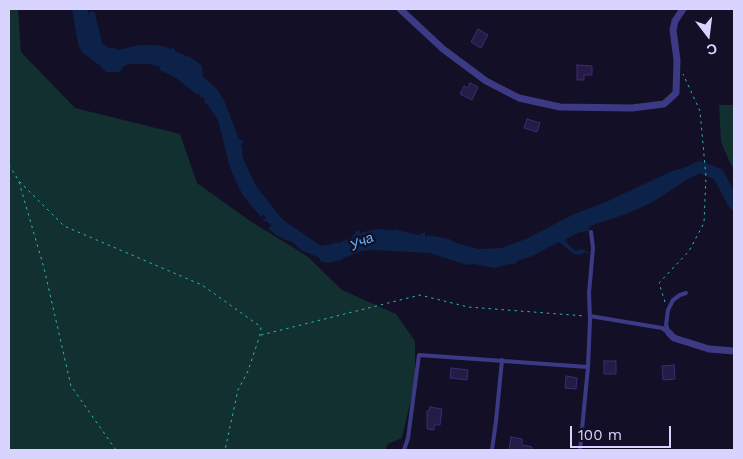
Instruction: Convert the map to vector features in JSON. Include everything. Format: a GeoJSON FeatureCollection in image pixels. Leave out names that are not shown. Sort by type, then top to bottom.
{"type":"FeatureCollection","features":[{"type":"Feature","properties":{"kind":"street"},"geometry":{"type":"LineString","coordinates":[[400,9],[443,49],[486,81],[519,98],[560,107],[632,108],[664,104],[676,93],[677,60],[673,30],[675,21],[683,9]]}},
{"type":"Feature","properties":{"kind":"street"},"geometry":{"type":"LineString","coordinates":[[669,333],[674,338],[709,349],[734,351]]}},
{"type":"Feature","properties":{"kind":"lane"},"geometry":{"type":"LineString","coordinates":[[580,450],[588,367],[592,232]]}},
{"type":"Feature","properties":{"kind":"lane"},"geometry":{"type":"LineString","coordinates":[[669,333],[666,324],[668,310],[673,300],[680,294],[686,293]]}},
{"type":"Feature","properties":{"kind":"lane"},"geometry":{"type":"LineString","coordinates":[[590,316],[662,328],[669,333]]}},
{"type":"Feature","properties":{"kind":"lane"},"geometry":{"type":"LineString","coordinates":[[404,450],[408,438],[419,355],[588,367]]}},
{"type":"Feature","properties":{"kind":"lane"},"geometry":{"type":"LineString","coordinates":[[492,450],[502,360]]}},
{"type":"Feature","properties":{"kind":"path"},"geometry":{"type":"LineString","coordinates":[[668,310],[659,283],[689,251],[704,223],[706,177],[700,111],[677,60]]}},
{"type":"Feature","properties":{"kind":"path"},"geometry":{"type":"LineString","coordinates":[[9,165],[19,181],[64,226],[202,285],[261,327],[248,371],[238,390],[225,450]]}},
{"type":"Feature","properties":{"kind":"path"},"geometry":{"type":"LineString","coordinates":[[19,181],[44,268],[71,386],[116,450]]}},
{"type":"Feature","properties":{"kind":"path"},"geometry":{"type":"LineString","coordinates":[[260,335],[420,295],[468,307],[590,316]]}},
{"type":"Feature","properties":{"kind":"green space"},"geometry":{"type":"Polygon","coordinates":[[[9,9],[18,9],[21,52],[75,108],[180,134],[197,183],[250,221],[307,256],[342,290],[396,314],[415,341],[415,382],[402,438],[388,444],[385,450],[9,450],[9,9]]]}},
{"type":"Feature","properties":{"kind":"green space"},"geometry":{"type":"Polygon","coordinates":[[[719,105],[734,105],[734,168],[721,142],[719,105]]]}},
{"type":"Feature","properties":{"kind":"water"},"geometry":{"type":"Polygon","coordinates":[[[72,9],[88,9],[88,14],[92,11],[95,13],[102,43],[109,48],[118,50],[139,45],[162,46],[171,49],[174,47],[176,52],[190,57],[202,66],[203,77],[216,88],[224,100],[239,139],[244,141],[241,144],[243,158],[256,186],[283,220],[321,246],[333,244],[334,242],[339,243],[352,237],[359,230],[360,233],[376,229],[396,229],[419,235],[425,232],[425,238],[427,235],[449,239],[459,244],[479,249],[501,248],[526,239],[572,215],[608,201],[672,171],[695,165],[697,173],[653,202],[629,213],[590,226],[589,231],[580,232],[566,239],[567,243],[575,251],[582,249],[589,254],[585,252],[581,255],[574,254],[559,242],[530,257],[517,261],[516,264],[494,268],[474,264],[467,265],[430,253],[371,250],[362,251],[341,260],[326,263],[318,257],[302,251],[293,242],[284,240],[283,237],[274,234],[268,228],[271,226],[270,224],[266,221],[263,222],[266,218],[265,215],[261,217],[243,196],[230,168],[218,120],[207,104],[204,103],[205,99],[203,97],[200,98],[200,94],[196,94],[176,78],[160,70],[160,67],[150,64],[131,64],[124,66],[120,72],[106,72],[82,52],[78,44],[72,9]]]}},
{"type":"Feature","properties":{"kind":"building"},"geometry":{"type":"Polygon","coordinates":[[[478,29],[488,35],[481,48],[471,42],[478,29]]]}},
{"type":"Feature","properties":{"kind":"building"},"geometry":{"type":"Polygon","coordinates":[[[577,65],[592,66],[592,75],[584,75],[584,80],[577,80],[577,65]]]}},
{"type":"Feature","properties":{"kind":"building"},"geometry":{"type":"Polygon","coordinates":[[[470,83],[478,87],[472,100],[460,94],[464,86],[468,88],[470,83]]]}},
{"type":"Feature","properties":{"kind":"building"},"geometry":{"type":"Polygon","coordinates":[[[527,119],[540,123],[537,132],[524,128],[527,119]]]}},
{"type":"Feature","properties":{"kind":"building"},"geometry":{"type":"Polygon","coordinates":[[[604,361],[616,361],[616,374],[604,374],[604,361]]]}},
{"type":"Feature","properties":{"kind":"building"},"geometry":{"type":"Polygon","coordinates":[[[674,365],[675,379],[663,380],[662,366],[674,365]]]}},
{"type":"Feature","properties":{"kind":"building"},"geometry":{"type":"Polygon","coordinates":[[[451,368],[468,370],[467,380],[450,378],[451,368]]]}},
{"type":"Feature","properties":{"kind":"building"},"geometry":{"type":"Polygon","coordinates":[[[566,376],[577,378],[576,389],[565,388],[566,376]]]}},
{"type":"Feature","properties":{"kind":"building"},"geometry":{"type":"Polygon","coordinates":[[[430,407],[442,409],[440,425],[434,425],[434,430],[427,429],[427,411],[429,411],[430,407]]]}},
{"type":"Feature","properties":{"kind":"building"},"geometry":{"type":"Polygon","coordinates":[[[511,437],[522,439],[522,445],[532,447],[532,450],[509,450],[511,437]]]}},
{"type":"Feature","properties":{"kind":"waterway","name":"Уча"},"geometry":{"type":"LineString","coordinates":[[683,175],[699,167],[718,174],[734,204]]}}]}
